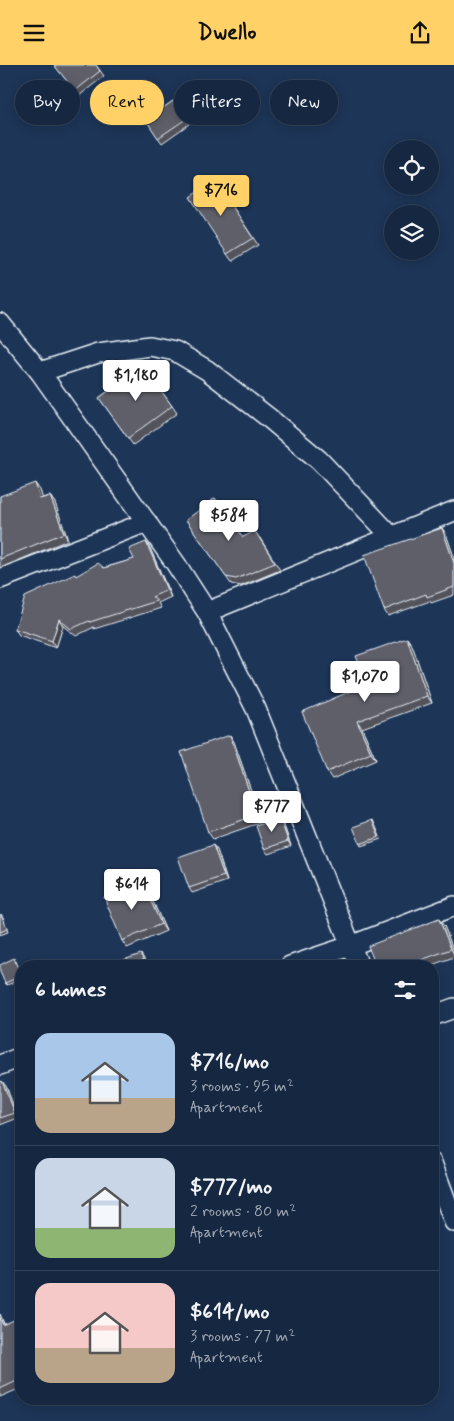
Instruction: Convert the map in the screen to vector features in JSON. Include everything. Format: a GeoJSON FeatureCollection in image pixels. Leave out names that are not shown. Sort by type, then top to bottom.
{"type":"FeatureCollection","features":[{"type":"Feature","properties":{"kind":"street"},"geometry":{"type":"LineString","coordinates":[[0,323],[40,372],[147,522],[207,612],[256,709],[356,960]]}},
{"type":"Feature","properties":{"kind":"street"},"geometry":{"type":"LineString","coordinates":[[40,372],[98,353],[150,346],[175,351],[208,370],[319,460],[392,537]]}},
{"type":"Feature","properties":{"kind":"street"},"geometry":{"type":"LineString","coordinates":[[207,612],[453,514]]}},
{"type":"Feature","properties":{"kind":"street"},"geometry":{"type":"LineString","coordinates":[[0,579],[147,522]]}},
{"type":"Feature","properties":{"kind":"street"},"geometry":{"type":"LineString","coordinates":[[308,960],[454,906]]}},
{"type":"Feature","properties":{"kind":"street"},"geometry":{"type":"LineString","coordinates":[[439,1013],[454,1008]]}},
{"type":"Feature","properties":{"kind":"street"},"geometry":{"type":"LineString","coordinates":[[0,1065],[15,1059]]}},
{"type":"Feature","properties":{"kind":"street"},"geometry":{"type":"LineString","coordinates":[[447,1181],[454,1222]]}},
{"type":"Feature","properties":{"kind":"building"},"geometry":{"type":"Polygon","coordinates":[[[54,65],[96,65],[100,71],[80,87],[80,80],[66,80],[54,65]]]}},
{"type":"Feature","properties":{"kind":"building"},"geometry":{"type":"Polygon","coordinates":[[[173,101],[174,125],[177,125],[158,138],[149,125],[164,125],[164,107],[173,101]]]}},
{"type":"Feature","properties":{"kind":"building"},"geometry":{"type":"Polygon","coordinates":[[[215,180],[253,238],[227,254],[190,197],[215,180]]]}},
{"type":"Feature","properties":{"kind":"building"},"geometry":{"type":"Polygon","coordinates":[[[143,365],[172,406],[128,438],[99,398],[143,365]]]}},
{"type":"Feature","properties":{"kind":"building"},"geometry":{"type":"Polygon","coordinates":[[[35,483],[40,499],[50,496],[64,533],[0,559],[0,496],[35,483]]]}},
{"type":"Feature","properties":{"kind":"building"},"geometry":{"type":"Polygon","coordinates":[[[215,498],[243,537],[255,531],[275,563],[236,579],[226,577],[186,520],[215,498]]]}},
{"type":"Feature","properties":{"kind":"building"},"geometry":{"type":"Polygon","coordinates":[[[442,528],[454,563],[454,587],[427,597],[426,594],[384,610],[364,555],[442,528]]]}},
{"type":"Feature","properties":{"kind":"building"},"geometry":{"type":"Polygon","coordinates":[[[146,542],[167,590],[152,597],[157,601],[89,621],[71,629],[59,619],[52,641],[15,629],[25,597],[75,574],[76,576],[98,563],[104,568],[134,559],[129,549],[146,542]]]}},
{"type":"Feature","properties":{"kind":"building"},"geometry":{"type":"Polygon","coordinates":[[[407,638],[427,696],[357,721],[371,753],[327,772],[302,712],[367,684],[356,656],[407,638]]]}},
{"type":"Feature","properties":{"kind":"building"},"geometry":{"type":"Polygon","coordinates":[[[230,735],[257,815],[208,832],[181,752],[230,735]]]}},
{"type":"Feature","properties":{"kind":"building"},"geometry":{"type":"Polygon","coordinates":[[[280,818],[288,841],[264,849],[256,826],[280,818]]]}},
{"type":"Feature","properties":{"kind":"building"},"geometry":{"type":"Polygon","coordinates":[[[372,820],[379,837],[360,844],[353,827],[372,820]]]}},
{"type":"Feature","properties":{"kind":"building"},"geometry":{"type":"Polygon","coordinates":[[[213,845],[224,876],[189,888],[178,857],[213,845]]]}},
{"type":"Feature","properties":{"kind":"building"},"geometry":{"type":"Polygon","coordinates":[[[142,881],[161,924],[122,941],[104,897],[142,881]]]}},
{"type":"Feature","properties":{"kind":"building"},"geometry":{"type":"Polygon","coordinates":[[[0,915],[7,929],[0,932],[0,915]]]}},
{"type":"Feature","properties":{"kind":"building"},"geometry":{"type":"Polygon","coordinates":[[[439,919],[451,949],[421,960],[374,960],[368,946],[439,919]]]}},
{"type":"Feature","properties":{"kind":"building"},"geometry":{"type":"Polygon","coordinates":[[[141,954],[143,960],[124,960],[141,954]]]}},
{"type":"Feature","properties":{"kind":"building"},"geometry":{"type":"Polygon","coordinates":[[[14,958],[15,979],[5,983],[0,972],[0,965],[14,958]]]}},
{"type":"Feature","properties":{"kind":"building"},"geometry":{"type":"Polygon","coordinates":[[[2,1081],[15,1113],[0,1118],[0,1082],[2,1081]]]}},
{"type":"Feature","properties":{"kind":"building"},"geometry":{"type":"Polygon","coordinates":[[[0,1318],[3,1325],[15,1319],[15,1382],[0,1389],[0,1318]]]}}]}
